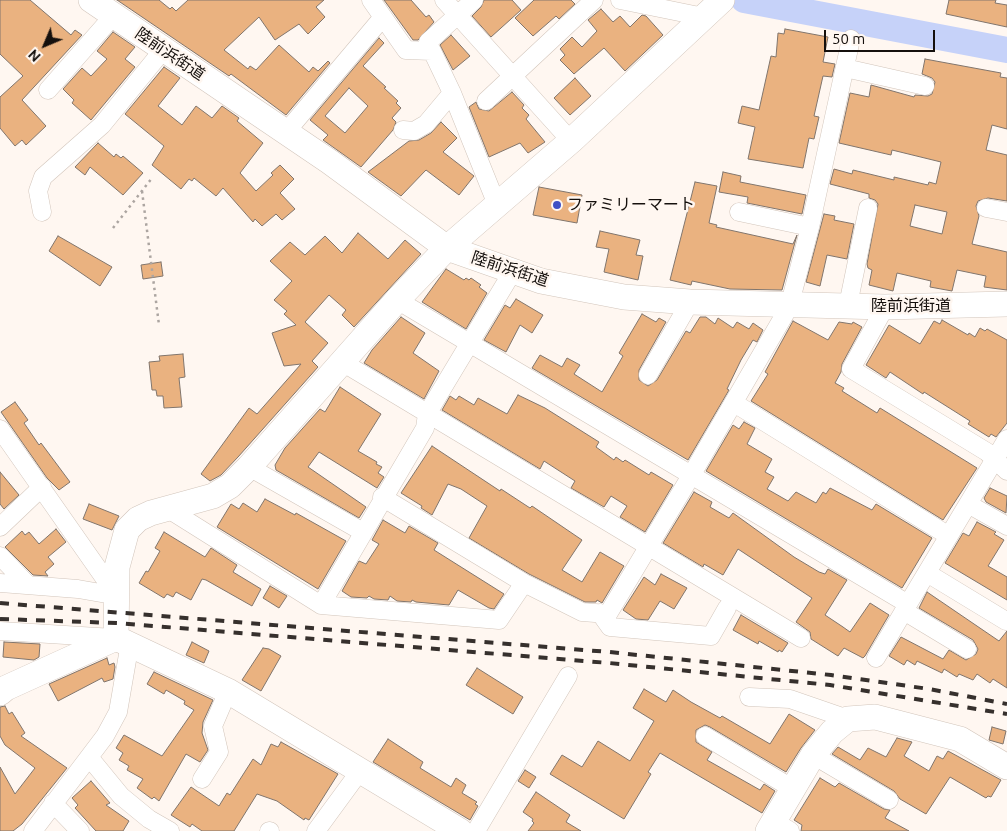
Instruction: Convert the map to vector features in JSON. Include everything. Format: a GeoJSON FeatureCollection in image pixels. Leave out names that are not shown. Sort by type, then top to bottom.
{"type":"FeatureCollection","features":[{"type":"Feature","properties":{"kind":"street","name":"陸前浜街道"},"geometry":{"type":"LineString","coordinates":[[91,0],[286,132],[448,248],[541,281],[624,296],[690,302],[885,307],[1007,304]]}},
{"type":"Feature","properties":{"kind":"street"},"geometry":{"type":"LineString","coordinates":[[371,0],[406,50],[432,51],[452,93],[498,205]]}},
{"type":"Feature","properties":{"kind":"street"},"geometry":{"type":"LineString","coordinates":[[444,0],[571,141]]}},
{"type":"Feature","properties":{"kind":"street"},"geometry":{"type":"LineString","coordinates":[[428,42],[474,0]]}},
{"type":"Feature","properties":{"kind":"street"},"geometry":{"type":"LineString","coordinates":[[486,101],[594,0]]}},
{"type":"Feature","properties":{"kind":"street"},"geometry":{"type":"LineString","coordinates":[[620,0],[704,17]]}},
{"type":"Feature","properties":{"kind":"street"},"geometry":{"type":"LineString","coordinates":[[33,831],[105,736],[118,712],[123,641],[117,567],[127,530],[138,520],[165,507],[213,496],[230,486],[397,300],[448,248],[571,141],[722,0]]}},
{"type":"Feature","properties":{"kind":"street"},"geometry":{"type":"LineString","coordinates":[[48,90],[114,15]]}},
{"type":"Feature","properties":{"kind":"street"},"geometry":{"type":"LineString","coordinates":[[286,132],[383,17]]}},
{"type":"Feature","properties":{"kind":"street"},"geometry":{"type":"LineString","coordinates":[[382,497],[524,583],[582,612],[608,614],[734,403],[789,306],[810,226],[851,39]]}},
{"type":"Feature","properties":{"kind":"street"},"geometry":{"type":"LineString","coordinates":[[42,212],[38,191],[43,177],[102,125],[163,50]]}},
{"type":"Feature","properties":{"kind":"street"},"geometry":{"type":"LineString","coordinates":[[845,68],[925,86]]}},
{"type":"Feature","properties":{"kind":"street"},"geometry":{"type":"LineString","coordinates":[[403,130],[414,131],[426,124],[452,93]]}},
{"type":"Feature","properties":{"kind":"street"},"geometry":{"type":"LineString","coordinates":[[848,305],[868,208]]}},
{"type":"Feature","properties":{"kind":"street"},"geometry":{"type":"LineString","coordinates":[[986,208],[1007,212]]}},
{"type":"Feature","properties":{"kind":"street"},"geometry":{"type":"LineString","coordinates":[[739,212],[810,226]]}},
{"type":"Feature","properties":{"kind":"street"},"geometry":{"type":"LineString","coordinates":[[320,605],[382,497],[425,428],[427,414],[469,344],[475,338],[513,271]]}},
{"type":"Feature","properties":{"kind":"street"},"geometry":{"type":"LineString","coordinates":[[397,300],[692,474],[906,608],[967,649]]}},
{"type":"Feature","properties":{"kind":"street"},"geometry":{"type":"LineString","coordinates":[[648,375],[690,302]]}},
{"type":"Feature","properties":{"kind":"street"},"geometry":{"type":"LineString","coordinates":[[885,307],[850,369],[986,452],[1001,466]]}},
{"type":"Feature","properties":{"kind":"street"},"geometry":{"type":"LineString","coordinates":[[342,362],[802,638]]}},
{"type":"Feature","properties":{"kind":"street"},"geometry":{"type":"LineString","coordinates":[[734,403],[949,536]]}},
{"type":"Feature","properties":{"kind":"street"},"geometry":{"type":"LineString","coordinates":[[0,429],[118,596]]}},
{"type":"Feature","properties":{"kind":"street"},"geometry":{"type":"LineString","coordinates":[[876,658],[968,504],[1001,466],[1007,439]]}},
{"type":"Feature","properties":{"kind":"street"},"geometry":{"type":"LineString","coordinates":[[249,467],[363,532]]}},
{"type":"Feature","properties":{"kind":"street"},"geometry":{"type":"LineString","coordinates":[[0,527],[42,487]]}},
{"type":"Feature","properties":{"kind":"street"},"geometry":{"type":"LineString","coordinates":[[968,504],[1007,526]]}},
{"type":"Feature","properties":{"kind":"street"},"geometry":{"type":"LineString","coordinates":[[165,507],[320,605],[499,620],[524,583]]}},
{"type":"Feature","properties":{"kind":"street"},"geometry":{"type":"LineString","coordinates":[[0,556],[26,584]]}},
{"type":"Feature","properties":{"kind":"street"},"geometry":{"type":"LineString","coordinates":[[927,573],[1006,621]]}},
{"type":"Feature","properties":{"kind":"street"},"geometry":{"type":"LineString","coordinates":[[0,582],[78,588],[118,596]]}},
{"type":"Feature","properties":{"kind":"street"},"geometry":{"type":"LineString","coordinates":[[600,613],[610,627],[712,636],[727,608]]}},
{"type":"Feature","properties":{"kind":"street"},"geometry":{"type":"LineString","coordinates":[[0,632],[123,641],[228,691],[460,831]]}},
{"type":"Feature","properties":{"kind":"street"},"geometry":{"type":"LineString","coordinates":[[0,693],[15,684],[123,641]]}},
{"type":"Feature","properties":{"kind":"street"},"geometry":{"type":"LineString","coordinates":[[476,831],[568,676]]}},
{"type":"Feature","properties":{"kind":"street"},"geometry":{"type":"LineString","coordinates":[[202,779],[219,752],[213,726],[228,691]]}},
{"type":"Feature","properties":{"kind":"street"},"geometry":{"type":"LineString","coordinates":[[749,697],[790,699],[848,718],[875,718],[960,739],[1007,767]]}},
{"type":"Feature","properties":{"kind":"street"},"geometry":{"type":"LineString","coordinates":[[777,828],[793,789],[813,755],[832,732],[848,718]]}},
{"type":"Feature","properties":{"kind":"street"},"geometry":{"type":"LineString","coordinates":[[705,736],[793,789]]}},
{"type":"Feature","properties":{"kind":"street"},"geometry":{"type":"LineString","coordinates":[[813,755],[889,800]]}},
{"type":"Feature","properties":{"kind":"street"},"geometry":{"type":"LineString","coordinates":[[89,757],[121,796],[149,818],[170,831]]}},
{"type":"Feature","properties":{"kind":"street"},"geometry":{"type":"LineString","coordinates":[[316,831],[360,771]]}},
{"type":"Feature","properties":{"kind":"street"},"geometry":{"type":"LineString","coordinates":[[53,803],[80,831]]}},
{"type":"Feature","properties":{"kind":"path"},"geometry":{"type":"LineString","coordinates":[[113,228],[152,178]]}},
{"type":"Feature","properties":{"kind":"path"},"geometry":{"type":"LineString","coordinates":[[142,191],[159,325]]}},
{"type":"Feature","properties":{"kind":"building"},"geometry":{"type":"Polygon","coordinates":[[[0,0],[30,0],[71,35],[75,30],[82,35],[22,100],[46,126],[26,145],[22,140],[15,146],[0,128],[0,97],[23,76],[0,54],[0,0]]]}},
{"type":"Feature","properties":{"kind":"building"},"geometry":{"type":"Polygon","coordinates":[[[117,0],[159,0],[170,9],[172,7],[176,11],[188,0],[324,0],[316,7],[325,17],[308,34],[299,24],[275,40],[259,17],[224,50],[248,69],[250,66],[256,70],[279,45],[309,72],[313,67],[318,71],[328,61],[330,63],[286,115],[231,74],[229,76],[117,0]]]}},
{"type":"Feature","properties":{"kind":"building"},"geometry":{"type":"Polygon","coordinates":[[[384,0],[411,0],[426,17],[429,15],[434,22],[418,40],[413,40],[384,0]]]}},
{"type":"Feature","properties":{"kind":"building"},"geometry":{"type":"Polygon","coordinates":[[[484,0],[512,0],[521,10],[491,37],[472,16],[481,7],[484,0]]]}},
{"type":"Feature","properties":{"kind":"building"},"geometry":{"type":"Polygon","coordinates":[[[534,0],[571,0],[575,4],[559,19],[556,16],[533,36],[515,18],[534,0]]]}},
{"type":"Feature","properties":{"kind":"building"},"geometry":{"type":"Polygon","coordinates":[[[949,0],[996,0],[995,3],[1007,5],[1007,27],[946,14],[949,0]]]}},
{"type":"Feature","properties":{"kind":"building"},"geometry":{"type":"Polygon","coordinates":[[[601,9],[613,22],[620,16],[630,27],[642,15],[646,16],[663,35],[625,71],[604,48],[574,74],[560,60],[565,55],[560,49],[572,37],[582,47],[597,31],[588,20],[601,9]]]}},
{"type":"Feature","properties":{"kind":"building"},"geometry":{"type":"Polygon","coordinates":[[[785,29],[828,37],[823,62],[835,64],[832,77],[823,76],[814,116],[819,117],[814,139],[809,138],[803,168],[748,159],[755,127],[738,123],[742,106],[759,110],[771,56],[776,57],[778,33],[784,34],[785,29]]]}},
{"type":"Feature","properties":{"kind":"building"},"geometry":{"type":"Polygon","coordinates":[[[113,32],[135,47],[125,59],[135,67],[91,120],[72,103],[74,100],[63,89],[82,68],[91,76],[107,59],[97,51],[113,32]]]}},
{"type":"Feature","properties":{"kind":"building"},"geometry":{"type":"Polygon","coordinates":[[[451,35],[470,56],[453,70],[440,45],[451,35]]]}},
{"type":"Feature","properties":{"kind":"building"},"geometry":{"type":"Polygon","coordinates":[[[379,38],[384,43],[363,66],[398,101],[396,103],[401,108],[392,118],[396,122],[393,130],[361,167],[323,140],[328,135],[310,120],[379,38]],[[349,88],[325,116],[345,133],[368,106],[349,88]]]}},
{"type":"Feature","properties":{"kind":"building"},"geometry":{"type":"Polygon","coordinates":[[[925,59],[1001,73],[1000,77],[1007,78],[1007,129],[992,125],[986,150],[1007,155],[1007,201],[988,198],[978,201],[976,206],[979,216],[972,244],[1007,252],[1007,290],[984,287],[986,276],[957,270],[952,291],[930,287],[931,281],[897,273],[893,291],[869,285],[872,270],[868,268],[867,264],[878,204],[875,200],[869,198],[869,194],[830,184],[834,169],[852,174],[853,170],[894,180],[894,177],[928,185],[929,182],[936,184],[941,162],[892,150],[891,155],[839,143],[850,93],[869,97],[871,85],[914,97],[915,95],[928,96],[932,94],[935,82],[932,78],[922,74],[925,59]],[[915,205],[910,226],[942,234],[947,212],[915,205]]]}},
{"type":"Feature","properties":{"kind":"building"},"geometry":{"type":"Polygon","coordinates":[[[164,67],[180,78],[158,106],[182,125],[196,106],[212,118],[222,106],[239,118],[237,121],[263,143],[240,173],[256,191],[273,175],[271,173],[280,165],[294,179],[280,193],[295,209],[282,220],[276,214],[262,226],[255,219],[253,222],[223,188],[216,196],[194,178],[192,181],[189,179],[181,189],[152,165],[164,146],[125,114],[164,67]]]}},
{"type":"Feature","properties":{"kind":"building"},"geometry":{"type":"Polygon","coordinates":[[[575,78],[591,96],[570,115],[554,98],[575,78]]]}},
{"type":"Feature","properties":{"kind":"building"},"geometry":{"type":"Polygon","coordinates":[[[512,92],[524,105],[522,108],[529,115],[526,119],[545,142],[528,153],[520,143],[489,157],[469,107],[476,102],[479,109],[489,111],[512,92]]]}},
{"type":"Feature","properties":{"kind":"building"},"geometry":{"type":"Polygon","coordinates":[[[441,122],[457,138],[443,152],[474,176],[459,195],[426,170],[401,196],[368,172],[409,141],[419,140],[431,133],[441,122]]]}},
{"type":"Feature","properties":{"kind":"building"},"geometry":{"type":"Polygon","coordinates":[[[98,143],[114,157],[116,154],[121,158],[123,156],[143,173],[123,195],[90,167],[85,175],[75,167],[98,143]]]}},
{"type":"Feature","properties":{"kind":"building"},"geometry":{"type":"Polygon","coordinates":[[[723,172],[741,176],[740,182],[806,195],[802,214],[747,203],[748,197],[719,192],[723,172]]]}},
{"type":"Feature","properties":{"kind":"building"},"geometry":{"type":"Polygon","coordinates":[[[695,182],[717,186],[709,223],[717,225],[716,227],[793,244],[797,235],[782,290],[730,289],[692,281],[691,285],[670,280],[695,182]]]}},
{"type":"Feature","properties":{"kind":"building","name":"ファミリーマート"},"geometry":{"type":"Polygon","coordinates":[[[539,187],[582,195],[577,223],[533,215],[539,187]]]}},
{"type":"Feature","properties":{"kind":"building"},"geometry":{"type":"Polygon","coordinates":[[[824,214],[835,216],[834,220],[854,224],[847,259],[827,255],[820,286],[806,282],[824,214]]]}},
{"type":"Feature","properties":{"kind":"building"},"geometry":{"type":"Polygon","coordinates":[[[600,231],[640,240],[636,255],[643,256],[638,280],[604,272],[609,249],[596,247],[600,231]]]}},
{"type":"Feature","properties":{"kind":"building"},"geometry":{"type":"Polygon","coordinates":[[[358,233],[388,259],[405,240],[421,254],[354,327],[342,315],[346,310],[329,295],[305,322],[328,343],[312,361],[318,367],[221,475],[210,481],[201,474],[249,408],[257,414],[301,364],[284,366],[272,333],[296,325],[284,314],[287,311],[274,300],[292,281],[270,261],[290,242],[305,255],[325,236],[342,253],[358,233]]]}},
{"type":"Feature","properties":{"kind":"building"},"geometry":{"type":"Polygon","coordinates":[[[58,236],[112,267],[100,286],[49,251],[58,236]]]}},
{"type":"Feature","properties":{"kind":"building"},"geometry":{"type":"Polygon","coordinates":[[[161,262],[163,276],[143,279],[141,265],[161,262]]]}},
{"type":"Feature","properties":{"kind":"building"},"geometry":{"type":"Polygon","coordinates":[[[446,269],[464,280],[471,278],[481,285],[479,287],[487,293],[466,329],[422,302],[446,269]]]}},
{"type":"Feature","properties":{"kind":"building"},"geometry":{"type":"Polygon","coordinates":[[[516,299],[543,315],[532,333],[520,325],[506,352],[484,340],[505,305],[510,308],[516,299]]]}},
{"type":"Feature","properties":{"kind":"building"},"geometry":{"type":"Polygon","coordinates":[[[642,314],[656,322],[659,318],[666,322],[639,370],[639,380],[648,386],[657,380],[686,331],[690,333],[700,317],[706,317],[715,324],[718,318],[733,328],[737,322],[749,329],[753,323],[763,330],[757,342],[753,340],[741,360],[727,389],[729,390],[688,460],[532,368],[540,355],[562,367],[567,358],[580,365],[574,374],[602,392],[623,356],[619,353],[642,314]]]}},
{"type":"Feature","properties":{"kind":"building"},"geometry":{"type":"Polygon","coordinates":[[[401,317],[425,333],[413,353],[439,371],[424,399],[364,363],[372,350],[401,317]]]}},
{"type":"Feature","properties":{"kind":"building"},"geometry":{"type":"Polygon","coordinates":[[[942,320],[968,335],[969,333],[975,337],[980,328],[985,331],[987,329],[1007,340],[1007,423],[996,437],[991,434],[989,437],[968,424],[970,421],[924,392],[923,394],[890,372],[886,378],[866,365],[889,325],[920,344],[934,321],[940,324],[942,320]]]}},
{"type":"Feature","properties":{"kind":"building"},"geometry":{"type":"Polygon","coordinates":[[[793,321],[828,340],[839,322],[852,324],[853,322],[862,327],[842,364],[841,372],[835,383],[844,388],[842,391],[877,413],[880,408],[977,468],[943,520],[751,401],[768,374],[765,372],[793,321]]]}},
{"type":"Feature","properties":{"kind":"building"},"geometry":{"type":"Polygon","coordinates":[[[183,354],[185,377],[179,378],[182,407],[164,408],[163,396],[157,396],[156,390],[152,390],[149,362],[160,361],[159,356],[183,354]]]}},
{"type":"Feature","properties":{"kind":"building"},"geometry":{"type":"Polygon","coordinates":[[[340,387],[381,414],[358,451],[382,467],[378,473],[384,477],[377,488],[319,452],[308,467],[366,507],[359,518],[276,470],[275,465],[285,448],[320,409],[325,412],[340,387]]]}},
{"type":"Feature","properties":{"kind":"building"},"geometry":{"type":"Polygon","coordinates":[[[518,395],[545,408],[599,442],[596,447],[614,460],[616,457],[623,462],[625,460],[649,475],[651,472],[673,485],[645,532],[620,517],[627,506],[611,496],[604,507],[571,488],[575,481],[544,461],[540,469],[442,410],[450,396],[456,400],[459,396],[474,405],[478,398],[507,414],[518,395]]]}},
{"type":"Feature","properties":{"kind":"building"},"geometry":{"type":"Polygon","coordinates":[[[15,402],[28,420],[24,423],[39,445],[41,443],[70,482],[59,490],[47,478],[1,412],[15,402]]]}},
{"type":"Feature","properties":{"kind":"building"},"geometry":{"type":"Polygon","coordinates":[[[744,422],[755,428],[747,444],[772,459],[765,472],[774,477],[767,489],[788,501],[796,492],[816,503],[823,492],[826,494],[830,488],[872,510],[876,504],[932,538],[902,588],[706,471],[733,425],[739,429],[744,422]]]}},
{"type":"Feature","properties":{"kind":"building"},"geometry":{"type":"Polygon","coordinates":[[[432,446],[500,491],[501,489],[530,508],[532,506],[582,540],[562,570],[582,582],[600,552],[624,566],[602,603],[597,600],[596,602],[585,602],[529,574],[469,538],[487,506],[461,489],[448,484],[432,515],[421,508],[422,506],[401,493],[432,446]]]}},
{"type":"Feature","properties":{"kind":"building"},"geometry":{"type":"Polygon","coordinates":[[[0,472],[19,495],[4,509],[0,504],[0,472]]]}},
{"type":"Feature","properties":{"kind":"building"},"geometry":{"type":"Polygon","coordinates":[[[990,488],[1007,496],[1006,513],[986,502],[984,498],[990,488]]]}},
{"type":"Feature","properties":{"kind":"building"},"geometry":{"type":"Polygon","coordinates":[[[694,492],[712,502],[710,507],[729,518],[733,513],[794,557],[819,572],[825,574],[828,569],[847,580],[825,615],[850,632],[870,603],[889,615],[865,656],[863,658],[844,648],[838,656],[811,639],[810,632],[796,622],[812,598],[738,549],[723,575],[704,564],[703,567],[663,543],[694,492]]]}},
{"type":"Feature","properties":{"kind":"building"},"geometry":{"type":"Polygon","coordinates":[[[265,499],[295,515],[296,513],[346,541],[318,589],[217,527],[231,504],[239,509],[243,503],[257,512],[265,499]]]}},
{"type":"Feature","properties":{"kind":"building"},"geometry":{"type":"Polygon","coordinates":[[[89,504],[119,516],[112,530],[83,519],[89,504]]]}},
{"type":"Feature","properties":{"kind":"building"},"geometry":{"type":"Polygon","coordinates":[[[383,520],[405,533],[409,526],[438,543],[434,550],[504,594],[494,609],[458,590],[449,605],[412,600],[411,602],[397,601],[390,596],[388,600],[374,599],[369,596],[367,598],[351,597],[342,591],[359,561],[366,564],[379,544],[372,540],[383,520]]]}},
{"type":"Feature","properties":{"kind":"building"},"geometry":{"type":"Polygon","coordinates":[[[977,522],[996,532],[994,534],[1004,540],[988,566],[1007,577],[1007,600],[945,563],[963,533],[969,536],[977,522]]]}},
{"type":"Feature","properties":{"kind":"building"},"geometry":{"type":"Polygon","coordinates":[[[56,529],[66,542],[48,557],[54,564],[45,572],[48,576],[33,575],[5,547],[22,531],[25,535],[29,532],[39,544],[56,529]]]}},
{"type":"Feature","properties":{"kind":"building"},"geometry":{"type":"Polygon","coordinates":[[[164,532],[205,557],[211,548],[237,565],[233,572],[261,589],[252,606],[202,579],[191,600],[176,592],[173,597],[167,594],[164,598],[139,583],[160,551],[155,548],[164,532]]]}},
{"type":"Feature","properties":{"kind":"building"},"geometry":{"type":"Polygon","coordinates":[[[661,574],[687,588],[674,609],[660,601],[648,620],[636,619],[623,610],[644,577],[655,585],[661,574]]]}},
{"type":"Feature","properties":{"kind":"building"},"geometry":{"type":"Polygon","coordinates":[[[270,586],[287,596],[279,608],[263,598],[270,586]]]}},
{"type":"Feature","properties":{"kind":"building"},"geometry":{"type":"Polygon","coordinates":[[[927,592],[999,641],[1007,631],[1007,688],[993,679],[990,683],[977,674],[973,680],[959,674],[957,677],[944,669],[942,673],[917,661],[915,665],[907,660],[904,665],[889,656],[901,637],[943,659],[949,650],[966,660],[976,654],[978,649],[973,640],[919,608],[927,592]]]}},
{"type":"Feature","properties":{"kind":"building"},"geometry":{"type":"Polygon","coordinates":[[[741,615],[788,643],[782,652],[779,650],[778,652],[759,641],[758,644],[733,630],[741,615]]]}},
{"type":"Feature","properties":{"kind":"building"},"geometry":{"type":"Polygon","coordinates":[[[4,642],[40,644],[39,657],[34,660],[3,657],[4,642]]]}},
{"type":"Feature","properties":{"kind":"building"},"geometry":{"type":"Polygon","coordinates":[[[192,642],[209,651],[204,663],[186,655],[192,642]]]}},
{"type":"Feature","properties":{"kind":"building"},"geometry":{"type":"Polygon","coordinates":[[[263,648],[269,649],[281,656],[261,691],[242,680],[263,648]]]}},
{"type":"Feature","properties":{"kind":"building"},"geometry":{"type":"Polygon","coordinates":[[[107,658],[109,665],[114,663],[113,679],[104,682],[102,678],[58,701],[49,684],[107,658]]]}},
{"type":"Feature","properties":{"kind":"building"},"geometry":{"type":"Polygon","coordinates":[[[477,668],[523,697],[513,714],[466,685],[477,668]]]}},
{"type":"Feature","properties":{"kind":"building"},"geometry":{"type":"Polygon","coordinates":[[[154,672],[213,700],[203,722],[202,733],[208,750],[200,762],[186,754],[159,801],[154,797],[152,799],[137,788],[143,779],[127,770],[129,766],[119,760],[123,753],[116,748],[124,735],[162,756],[194,710],[184,704],[185,701],[166,690],[164,694],[147,684],[154,672]]]}},
{"type":"Feature","properties":{"kind":"building"},"geometry":{"type":"Polygon","coordinates":[[[644,689],[666,702],[673,690],[691,702],[720,718],[722,716],[770,744],[789,714],[815,730],[786,772],[710,727],[705,725],[696,730],[696,742],[712,752],[707,760],[760,790],[764,784],[775,791],[762,813],[660,753],[648,772],[651,774],[624,819],[550,774],[562,755],[582,767],[598,741],[630,761],[654,721],[633,708],[644,689]]]}},
{"type":"Feature","properties":{"kind":"building"},"geometry":{"type":"Polygon","coordinates":[[[5,706],[9,714],[12,712],[25,733],[21,736],[67,768],[22,824],[13,831],[0,831],[0,767],[15,794],[35,768],[5,745],[0,736],[0,707],[5,706]]]}},
{"type":"Feature","properties":{"kind":"building"},"geometry":{"type":"Polygon","coordinates":[[[992,727],[1006,731],[1003,744],[989,740],[992,727]]]}},
{"type":"Feature","properties":{"kind":"building"},"geometry":{"type":"Polygon","coordinates":[[[897,738],[912,742],[904,756],[929,771],[937,756],[943,759],[948,751],[1001,780],[991,797],[988,796],[986,798],[950,777],[926,814],[900,799],[894,791],[832,754],[838,747],[860,760],[868,748],[886,757],[897,738]]]}},
{"type":"Feature","properties":{"kind":"building"},"geometry":{"type":"Polygon","coordinates":[[[388,739],[423,762],[420,768],[451,787],[456,778],[466,785],[462,793],[477,802],[475,804],[478,806],[470,820],[373,762],[388,739]]]}},
{"type":"Feature","properties":{"kind":"building"},"geometry":{"type":"Polygon","coordinates":[[[281,742],[338,774],[309,820],[305,818],[304,820],[277,801],[257,794],[234,831],[202,831],[192,824],[190,827],[171,815],[191,787],[219,806],[227,793],[230,795],[253,759],[261,765],[271,744],[278,747],[281,742]]]}},
{"type":"Feature","properties":{"kind":"building"},"geometry":{"type":"Polygon","coordinates":[[[525,770],[536,777],[529,788],[518,781],[525,770]]]}},
{"type":"Feature","properties":{"kind":"building"},"geometry":{"type":"Polygon","coordinates":[[[820,778],[835,787],[839,783],[884,809],[890,810],[885,818],[909,831],[801,831],[802,825],[794,820],[820,778]]]}},
{"type":"Feature","properties":{"kind":"building"},"geometry":{"type":"Polygon","coordinates":[[[91,781],[110,803],[106,805],[129,821],[123,831],[96,831],[75,808],[78,805],[72,798],[91,781]]]}},
{"type":"Feature","properties":{"kind":"building"},"geometry":{"type":"Polygon","coordinates":[[[536,792],[570,815],[566,822],[581,831],[528,831],[534,823],[533,819],[523,812],[536,792]]]}},
{"type":"Feature","properties":{"kind":"waterway"},"geometry":{"type":"LineString","coordinates":[[744,0],[1007,50]]}},
{"type":"Feature","properties":{"kind":"railway"},"geometry":{"type":"LineString","coordinates":[[0,603],[609,652],[831,675],[929,689],[1007,704]]}},
{"type":"Feature","properties":{"kind":"railway"},"geometry":{"type":"LineString","coordinates":[[0,619],[117,623],[609,663],[830,685],[1007,714]]}},
{"type":"Feature","properties":{"kind":"place","name":"ファミリーマート"},"geometry":{"type":"Point","coordinates":[557,205]}}]}
